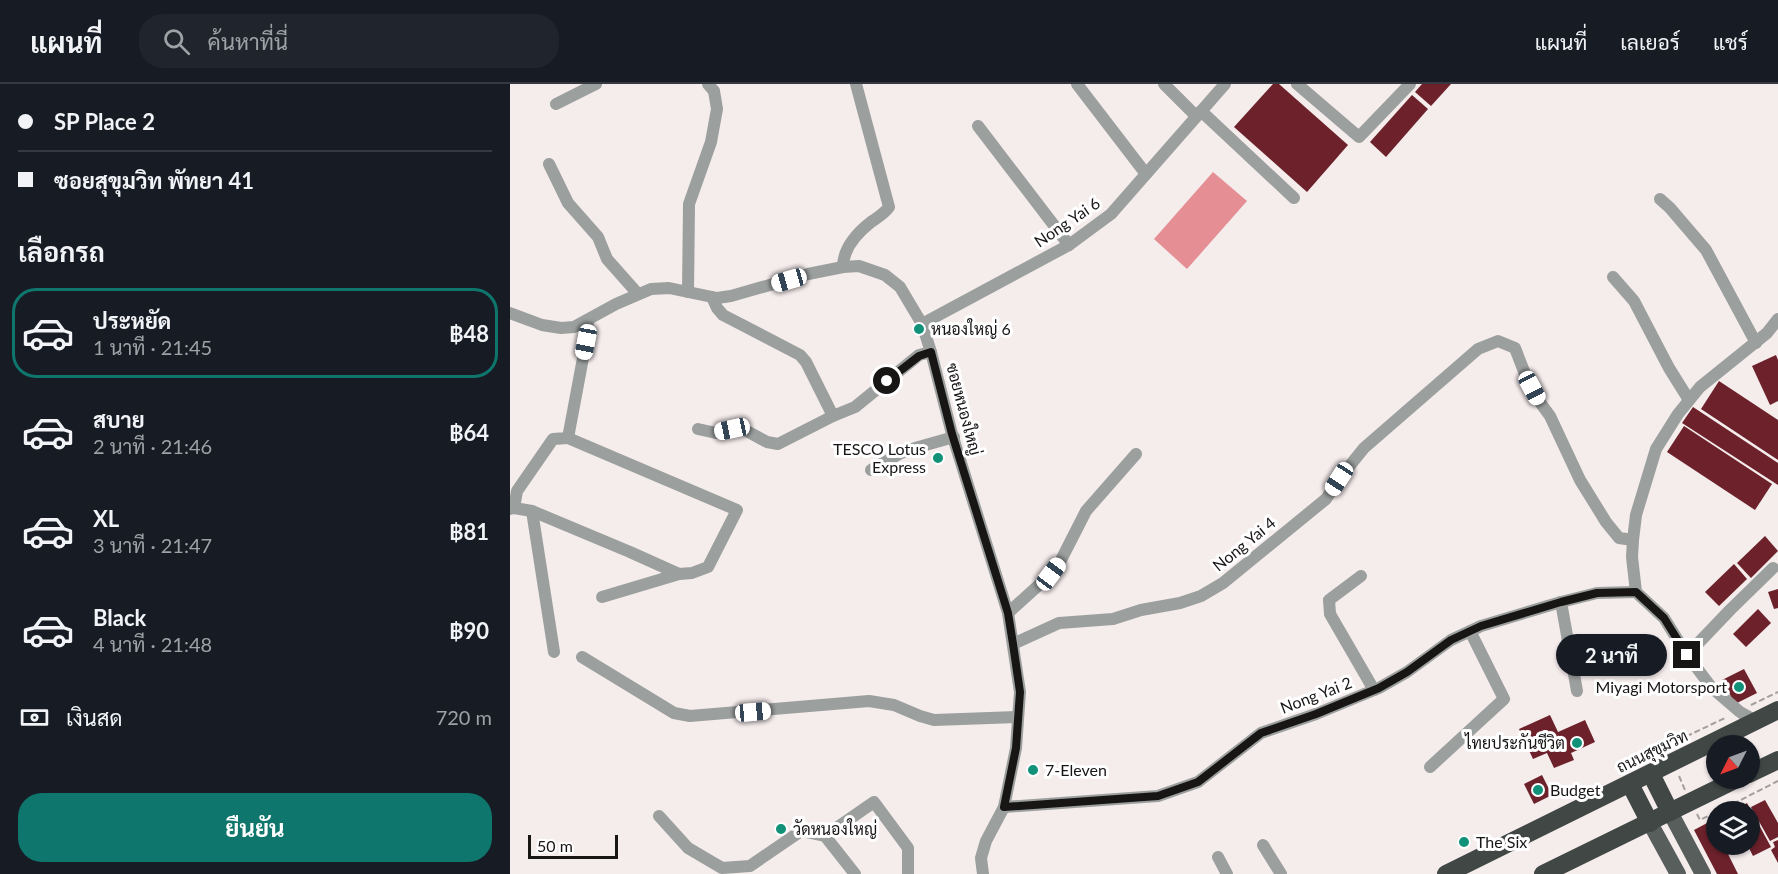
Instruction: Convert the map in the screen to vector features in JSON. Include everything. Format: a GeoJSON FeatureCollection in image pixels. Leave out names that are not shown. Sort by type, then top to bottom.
{"type":"FeatureCollection","features":[{"type":"Feature","properties":{"kind":"highway","name":"ถนนสุขุมวิท"},"geometry":{"type":"LineString","coordinates":[[1446,874],[1778,710]]}},
{"type":"Feature","properties":{"kind":"highway"},"geometry":{"type":"LineString","coordinates":[[1760,769],[1778,760]]}},
{"type":"Feature","properties":{"kind":"highway"},"geometry":{"type":"LineString","coordinates":[[1652,774],[1670,812]]}},
{"type":"Feature","properties":{"kind":"highway"},"geometry":{"type":"LineString","coordinates":[[1630,784],[1650,822]]}},
{"type":"Feature","properties":{"kind":"highway"},"geometry":{"type":"LineString","coordinates":[[1543,874],[1717,789]]}},
{"type":"Feature","properties":{"kind":"main road"},"geometry":{"type":"LineString","coordinates":[[1670,812],[1703,874]]}},
{"type":"Feature","properties":{"kind":"main road"},"geometry":{"type":"LineString","coordinates":[[1650,822],[1678,874]]}},
{"type":"Feature","properties":{"kind":"street"},"geometry":{"type":"LineString","coordinates":[[556,104],[596,84]]}},
{"type":"Feature","properties":{"kind":"street"},"geometry":{"type":"LineString","coordinates":[[688,292],[690,204],[711,142],[717,109],[714,91],[708,84]]}},
{"type":"Feature","properties":{"kind":"street"},"geometry":{"type":"LineString","coordinates":[[843,267],[848,249],[858,234],[890,207],[856,84]]}},
{"type":"Feature","properties":{"kind":"street"},"geometry":{"type":"LineString","coordinates":[[1077,84],[1146,174]]}},
{"type":"Feature","properties":{"kind":"street"},"geometry":{"type":"LineString","coordinates":[[1164,84],[1294,198]]}},
{"type":"Feature","properties":{"kind":"street","name":"Nong Yai 6"},"geometry":{"type":"LineString","coordinates":[[922,324],[1069,245],[1111,214],[1225,84]]}},
{"type":"Feature","properties":{"kind":"street"},"geometry":{"type":"LineString","coordinates":[[1297,84],[1359,137],[1410,84]]}},
{"type":"Feature","properties":{"kind":"street"},"geometry":{"type":"LineString","coordinates":[[978,126],[1069,245]]}},
{"type":"Feature","properties":{"kind":"street"},"geometry":{"type":"LineString","coordinates":[[549,164],[568,203],[598,237],[607,259],[638,294]]}},
{"type":"Feature","properties":{"kind":"street"},"geometry":{"type":"LineString","coordinates":[[1660,199],[1706,250],[1756,342]]}},
{"type":"Feature","properties":{"kind":"street","name":"ซอยหนองใหญ่"},"geometry":{"type":"LineString","coordinates":[[510,313],[542,325],[561,328],[574,327],[615,304],[651,289],[669,288],[712,297],[731,296],[808,274],[843,267],[860,266],[885,275],[900,288],[922,324],[931,352],[954,437],[1008,613],[1020,692],[1016,748],[1004,807],[986,841],[981,858],[983,874]]}},
{"type":"Feature","properties":{"kind":"street"},"geometry":{"type":"LineString","coordinates":[[1613,277],[1634,301],[1669,368],[1689,400]]}},
{"type":"Feature","properties":{"kind":"street"},"geometry":{"type":"LineString","coordinates":[[712,297],[723,315],[800,355],[807,362],[833,416]]}},
{"type":"Feature","properties":{"kind":"street"},"geometry":{"type":"LineString","coordinates":[[1756,721],[1739,711],[1712,688],[1687,655],[1664,618],[1636,592],[1632,557],[1636,515],[1656,450],[1678,414],[1700,387],[1767,333],[1778,319]]}},
{"type":"Feature","properties":{"kind":"street"},"geometry":{"type":"LineString","coordinates":[[568,438],[588,320]]}},
{"type":"Feature","properties":{"kind":"street","name":"Nong Yai 4"},"geometry":{"type":"LineString","coordinates":[[1013,644],[1059,623],[1113,619],[1141,610],[1180,603],[1201,597],[1224,583],[1326,499],[1364,448],[1478,350],[1498,341],[1515,348],[1525,374],[1550,416],[1580,480],[1606,522],[1619,538],[1633,540]]}},
{"type":"Feature","properties":{"kind":"street"},"geometry":{"type":"LineString","coordinates":[[698,429],[717,433],[741,428],[767,442],[778,444],[855,407],[919,356],[931,352]]}},
{"type":"Feature","properties":{"kind":"street"},"geometry":{"type":"LineString","coordinates":[[871,470],[915,448],[954,437]]}},
{"type":"Feature","properties":{"kind":"street"},"geometry":{"type":"LineString","coordinates":[[602,597],[708,567],[737,510],[568,438],[553,439],[517,490],[512,508],[532,512],[679,574]]}},
{"type":"Feature","properties":{"kind":"street"},"geometry":{"type":"LineString","coordinates":[[1008,613],[1051,574],[1059,564],[1086,511],[1136,454]]}},
{"type":"Feature","properties":{"kind":"street"},"geometry":{"type":"LineString","coordinates":[[532,512],[554,652]]}},
{"type":"Feature","properties":{"kind":"street"},"geometry":{"type":"LineString","coordinates":[[1687,655],[1773,568]]}},
{"type":"Feature","properties":{"kind":"street"},"geometry":{"type":"LineString","coordinates":[[1361,576],[1329,600],[1330,614],[1374,690]]}},
{"type":"Feature","properties":{"kind":"street","name":"Nong Yai 2"},"geometry":{"type":"LineString","coordinates":[[1004,807],[1158,796],[1198,782],[1261,733],[1316,714],[1374,690],[1407,672],[1451,640],[1481,626],[1597,593],[1636,592]]}},
{"type":"Feature","properties":{"kind":"street"},"geometry":{"type":"LineString","coordinates":[[1561,602],[1577,691]]}},
{"type":"Feature","properties":{"kind":"street"},"geometry":{"type":"LineString","coordinates":[[1430,767],[1504,699],[1470,631]]}},
{"type":"Feature","properties":{"kind":"street"},"geometry":{"type":"LineString","coordinates":[[582,657],[674,713],[690,716],[869,701],[894,705],[934,720],[1017,717]]}},
{"type":"Feature","properties":{"kind":"street"},"geometry":{"type":"LineString","coordinates":[[825,836],[874,802],[908,848],[908,874]]}},
{"type":"Feature","properties":{"kind":"street"},"geometry":{"type":"LineString","coordinates":[[659,816],[688,848],[722,868],[750,866],[801,831],[825,836],[855,874]]}},
{"type":"Feature","properties":{"kind":"street"},"geometry":{"type":"LineString","coordinates":[[1263,845],[1281,874]]}},
{"type":"Feature","properties":{"kind":"street"},"geometry":{"type":"LineString","coordinates":[[1218,857],[1227,874]]}},
{"type":"Feature","properties":{"kind":"path"},"geometry":{"type":"LineString","coordinates":[[1706,817],[1700,820],[1664,747],[1778,692]]}},
{"type":"Feature","properties":{"kind":"path"},"geometry":{"type":"LineString","coordinates":[[1738,801],[1778,781]]}},
{"type":"Feature","properties":{"kind":"shaded area"},"geometry":{"type":"Polygon","coordinates":[[[1213,172],[1247,201],[1187,269],[1154,239],[1213,172]]]}},
{"type":"Feature","properties":{"kind":"building"},"geometry":{"type":"Polygon","coordinates":[[[1273,84],[1279,84],[1348,145],[1307,192],[1234,127],[1273,84]]]}},
{"type":"Feature","properties":{"kind":"building"},"geometry":{"type":"Polygon","coordinates":[[[1422,84],[1451,84],[1431,106],[1415,92],[1422,84]]]}},
{"type":"Feature","properties":{"kind":"building"},"geometry":{"type":"Polygon","coordinates":[[[1412,95],[1428,109],[1386,157],[1370,142],[1412,95]]]}},
{"type":"Feature","properties":{"kind":"building"},"geometry":{"type":"Polygon","coordinates":[[[1776,355],[1778,401],[1770,405],[1752,366],[1776,355]]]}},
{"type":"Feature","properties":{"kind":"building"},"geometry":{"type":"Polygon","coordinates":[[[1719,381],[1778,420],[1778,460],[1701,409],[1719,381]]]}},
{"type":"Feature","properties":{"kind":"building"},"geometry":{"type":"Polygon","coordinates":[[[1693,407],[1778,463],[1778,485],[1682,423],[1693,407]]]}},
{"type":"Feature","properties":{"kind":"building"},"geometry":{"type":"Polygon","coordinates":[[[1684,426],[1772,484],[1755,510],[1667,452],[1684,426]]]}},
{"type":"Feature","properties":{"kind":"building"},"geometry":{"type":"Polygon","coordinates":[[[1765,536],[1778,551],[1751,578],[1737,563],[1765,536]]]}},
{"type":"Feature","properties":{"kind":"building"},"geometry":{"type":"Polygon","coordinates":[[[1734,564],[1747,579],[1719,606],[1705,592],[1734,564]]]}},
{"type":"Feature","properties":{"kind":"building"},"geometry":{"type":"Polygon","coordinates":[[[1778,589],[1778,608],[1774,609],[1768,592],[1778,589]]]}},
{"type":"Feature","properties":{"kind":"building"},"geometry":{"type":"Polygon","coordinates":[[[1758,609],[1771,623],[1746,647],[1733,634],[1758,609]]]}},
{"type":"Feature","properties":{"kind":"building","name":"Miyagi Motorsport"},"geometry":{"type":"Polygon","coordinates":[[[1744,669],[1757,693],[1735,704],[1722,680],[1744,669]]]}},
{"type":"Feature","properties":{"kind":"building"},"geometry":{"type":"Polygon","coordinates":[[[1550,715],[1558,732],[1585,720],[1595,742],[1571,753],[1574,760],[1554,768],[1547,753],[1533,759],[1519,729],[1550,715]]]}},
{"type":"Feature","properties":{"kind":"building","name":"Budget"},"geometry":{"type":"Polygon","coordinates":[[[1542,775],[1552,795],[1534,804],[1524,784],[1542,775]]]}},
{"type":"Feature","properties":{"kind":"building"},"geometry":{"type":"Polygon","coordinates":[[[1765,800],[1778,823],[1778,837],[1770,841],[1760,823],[1760,802],[1765,800]]]}},
{"type":"Feature","properties":{"kind":"building"},"geometry":{"type":"Polygon","coordinates":[[[1706,824],[1706,853],[1694,830],[1706,824]]]}},
{"type":"Feature","properties":{"kind":"building"},"geometry":{"type":"Polygon","coordinates":[[[1760,827],[1771,847],[1760,852],[1760,827]]]}},
{"type":"Feature","properties":{"kind":"building"},"geometry":{"type":"Polygon","coordinates":[[[1778,840],[1778,863],[1771,850],[1775,847],[1773,842],[1778,840]]]}},
{"type":"Feature","properties":{"kind":"building"},"geometry":{"type":"Polygon","coordinates":[[[1707,855],[1728,855],[1738,874],[1717,874],[1707,855]]]}},
{"type":"Feature","properties":{"kind":"place","name":"หนองใหญ่ 6"},"geometry":{"type":"Point","coordinates":[919,329]}},
{"type":"Feature","properties":{"kind":"place","name":"TESCO Lotus Express"},"geometry":{"type":"Point","coordinates":[938,458]}},
{"type":"Feature","properties":{"kind":"place","name":"Miyagi Motorsport"},"geometry":{"type":"Point","coordinates":[1739,687]}},
{"type":"Feature","properties":{"kind":"place","name":"ไทยประกันชีวิต"},"geometry":{"type":"Point","coordinates":[1577,743]}},
{"type":"Feature","properties":{"kind":"place","name":"7-Eleven"},"geometry":{"type":"Point","coordinates":[1033,770]}},
{"type":"Feature","properties":{"kind":"place","name":"Budget"},"geometry":{"type":"Point","coordinates":[1538,790]}},
{"type":"Feature","properties":{"kind":"place","name":"วัดหนองใหญ่"},"geometry":{"type":"Point","coordinates":[781,829]}},
{"type":"Feature","properties":{"kind":"place","name":"The Six"},"geometry":{"type":"Point","coordinates":[1464,842]}},
{"type":"Feature","properties":{"kind":"route"},"geometry":{"type":"LineString","coordinates":[[887,381],[919,356],[931,352],[952,434],[1008,613],[1020,692],[1016,748],[1004,807],[1158,796],[1198,782],[1261,733],[1316,714],[1379,688],[1407,672],[1451,640],[1481,626],[1597,593],[1636,592],[1664,618],[1687,655]]}}]}
